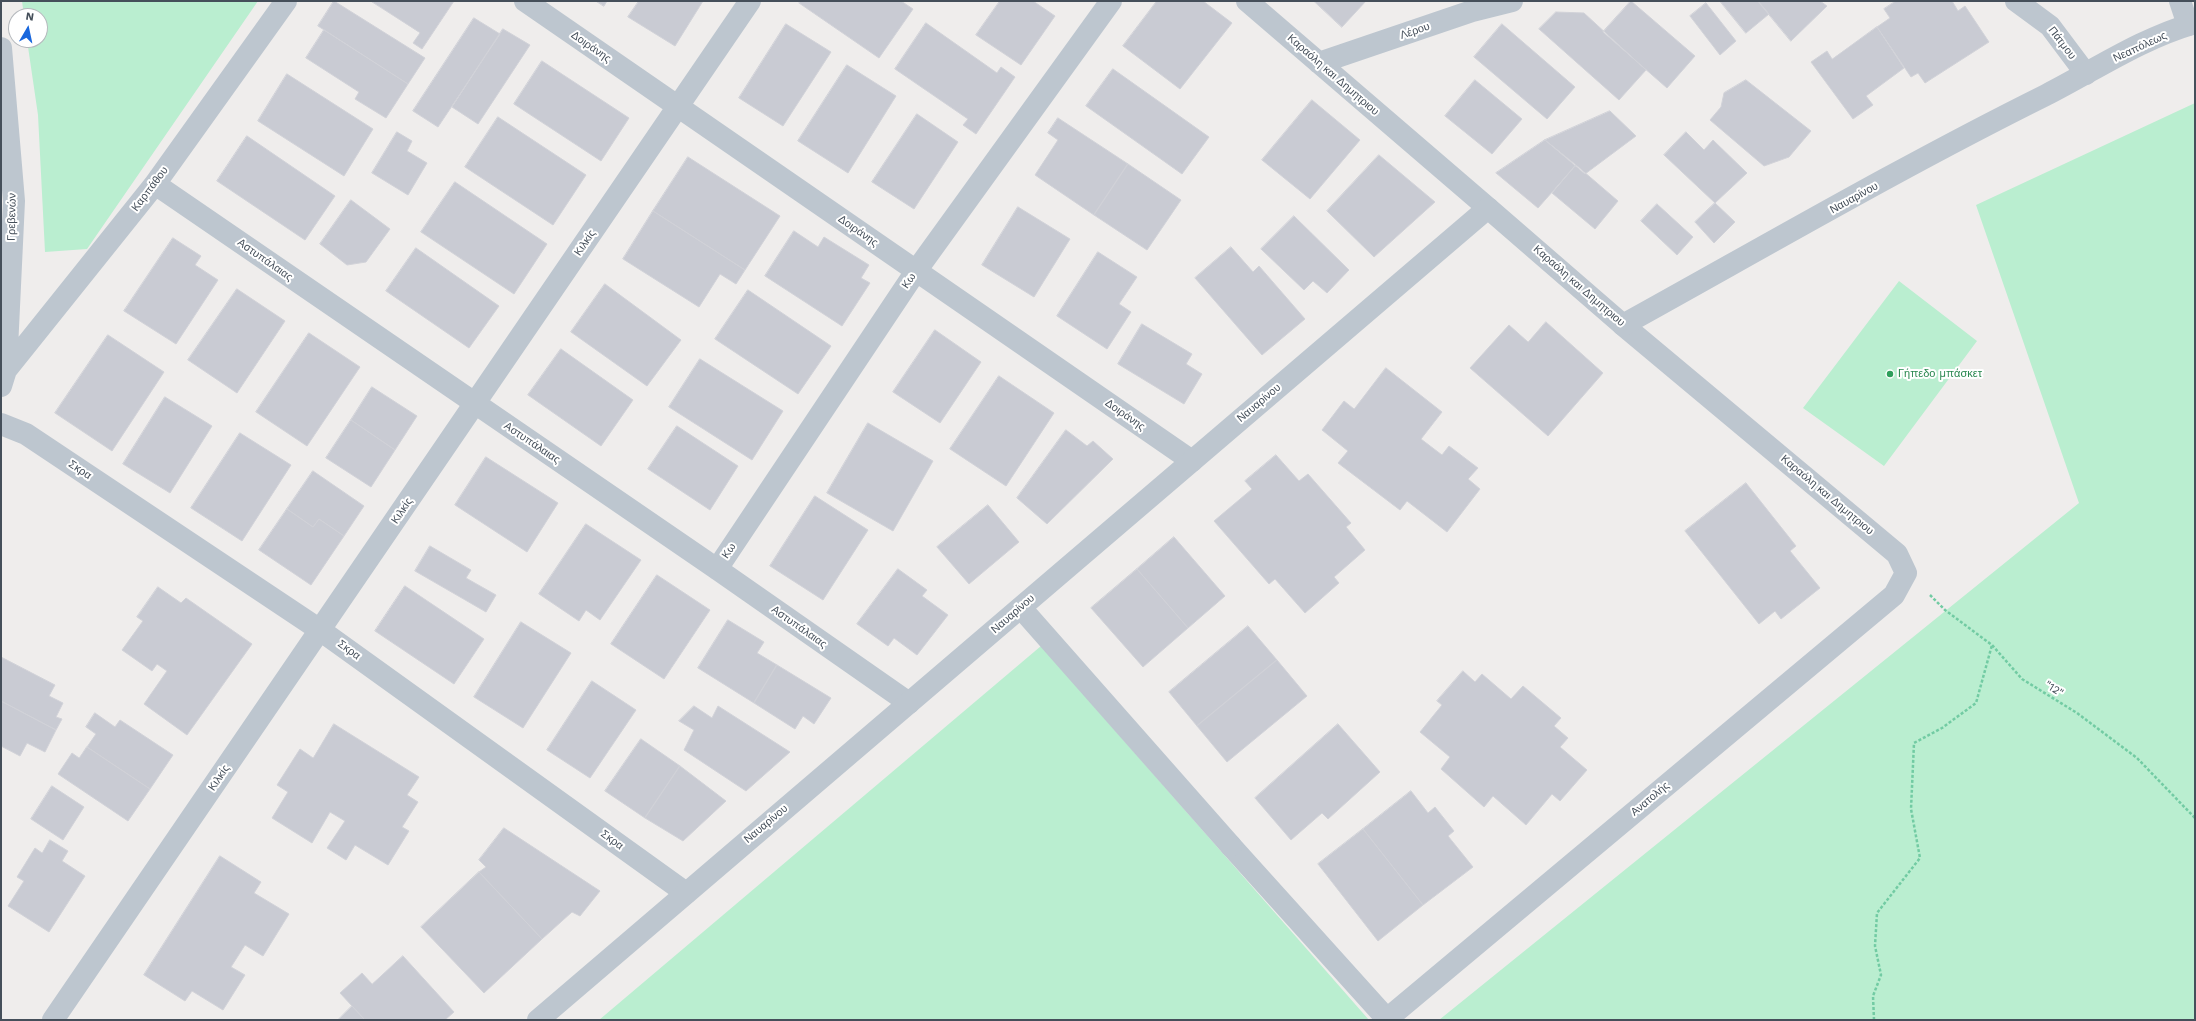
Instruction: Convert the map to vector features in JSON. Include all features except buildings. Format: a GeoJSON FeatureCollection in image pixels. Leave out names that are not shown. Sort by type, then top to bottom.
{"type":"FeatureCollection","features":[{"type":"Feature","properties":{"kind":"street","name":"Καρπάθου"},"geometry":{"type":"LineString","coordinates":[[4,378],[155,184],[286,1]]}},
{"type":"Feature","properties":{"kind":"street","name":"Δοιράνης"},"geometry":{"type":"LineString","coordinates":[[525,1],[1192,461]]}},
{"type":"Feature","properties":{"kind":"street","name":"Κιλκίς"},"geometry":{"type":"LineString","coordinates":[[53,1020],[750,1]]}},
{"type":"Feature","properties":{"kind":"street","name":"Κω"},"geometry":{"type":"LineString","coordinates":[[717,569],[916,271],[1111,1]]}},
{"type":"Feature","properties":{"kind":"street","name":"Καραόλη και Δημητριου"},"geometry":{"type":"LineString","coordinates":[[1247,1],[1623,324],[1898,554],[1906,573]]}},
{"type":"Feature","properties":{"kind":"street","name":"Λέρου"},"geometry":{"type":"LineString","coordinates":[[1319,63],[1471,6],[1512,1]]}},
{"type":"Feature","properties":{"kind":"street","name":"Πάτμου"},"geometry":{"type":"LineString","coordinates":[[2016,1],[2050,26],[2086,74]]}},
{"type":"Feature","properties":{"kind":"street"},"geometry":{"type":"LineString","coordinates":[[2180,1],[2192,24]]}},
{"type":"Feature","properties":{"kind":"street","name":"Νεαπόλεως"},"geometry":{"type":"LineString","coordinates":[[2086,74],[2129,50],[2192,24]]}},
{"type":"Feature","properties":{"kind":"street","name":"Γρεβενών"},"geometry":{"type":"LineString","coordinates":[[1,48],[14,201],[4,378]]}},
{"type":"Feature","properties":{"kind":"street","name":"Ναυαρίνου"},"geometry":{"type":"LineString","coordinates":[[1623,324],[1992,122],[2086,74]]}},
{"type":"Feature","properties":{"kind":"street","name":"Αστυπάλαιας"},"geometry":{"type":"LineString","coordinates":[[155,184],[474,404],[717,569],[909,703]]}},
{"type":"Feature","properties":{"kind":"street","name":"Ναυαρίνου"},"geometry":{"type":"LineString","coordinates":[[538,1020],[1488,208]]}},
{"type":"Feature","properties":{"kind":"street","name":"Σκρα"},"geometry":{"type":"LineString","coordinates":[[1,424],[26,434],[320,630],[686,893]]}},
{"type":"Feature","properties":{"kind":"street","name":"Ανατολής"},"geometry":{"type":"LineString","coordinates":[[1387,1019],[1894,595],[1906,573]]}},
{"type":"Feature","properties":{"kind":"street"},"geometry":{"type":"LineString","coordinates":[[1021,608],[1231,846],[1387,1019]]}},
{"type":"Feature","properties":{"kind":"path","name":"\"12\""},"geometry":{"type":"LineString","coordinates":[[1906,573],[1945,610],[1992,645],[2022,679],[2077,713],[2137,758],[2195,818]]}},
{"type":"Feature","properties":{"kind":"path"},"geometry":{"type":"LineString","coordinates":[[1874,1020],[1873,996],[1882,975],[1875,946],[1877,913],[1920,858],[1911,809],[1914,743],[1942,728],[1976,703],[1992,645]]}},
{"type":"Feature","properties":{"kind":"green space"},"geometry":{"type":"Polygon","coordinates":[[[22,1],[258,1],[87,249],[45,252],[38,115],[28,48],[48,48],[48,8],[23,8],[22,1]]]}},
{"type":"Feature","properties":{"kind":"green space"},"geometry":{"type":"Polygon","coordinates":[[[2195,103],[2195,1020],[1439,1020],[2079,503],[1976,205],[2195,103]]]}},
{"type":"Feature","properties":{"kind":"green space","name":"Γήπεδο μπάσκετ"},"geometry":{"type":"Polygon","coordinates":[[[1899,281],[1977,341],[1884,466],[1803,408],[1899,281]]]}},
{"type":"Feature","properties":{"kind":"green space"},"geometry":{"type":"Polygon","coordinates":[[[1041,646],[1369,1020],[599,1020],[1041,646]]]}},
{"type":"Feature","properties":{"kind":"place","name":"Γήπεδο μπάσκετ"},"geometry":{"type":"Point","coordinates":[1890,374]}}]}
